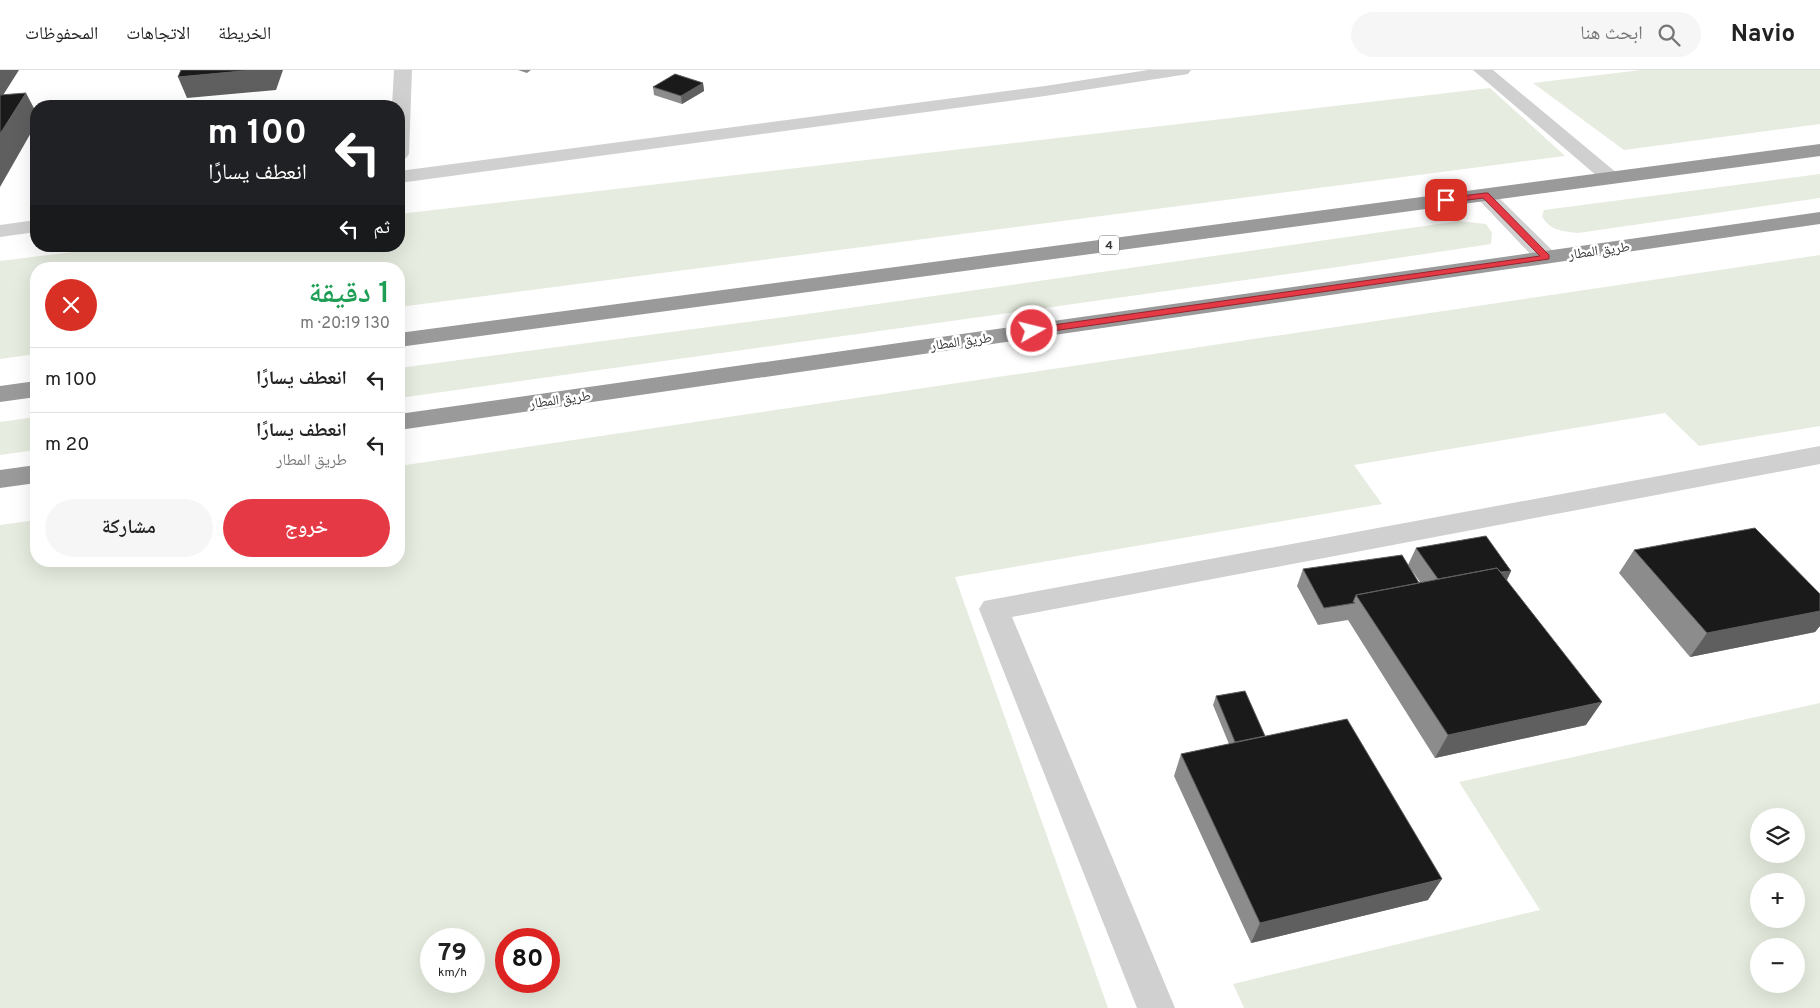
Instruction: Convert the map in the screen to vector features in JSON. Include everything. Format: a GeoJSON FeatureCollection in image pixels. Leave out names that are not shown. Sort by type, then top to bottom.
{"type":"FeatureCollection","features":[{"type":"Feature","properties":{"kind":"highway","name":"4"},"geometry":{"type":"LineString","coordinates":[[405,339],[1820,150]]}},
{"type":"Feature","properties":{"kind":"highway","name":"طريق المطار"},"geometry":{"type":"LineString","coordinates":[[405,421],[1820,218]]}},
{"type":"Feature","properties":{"kind":"highway"},"geometry":{"type":"LineString","coordinates":[[0,394],[30,390]]}},
{"type":"Feature","properties":{"kind":"highway"},"geometry":{"type":"LineString","coordinates":[[0,479],[30,475]]}},
{"type":"Feature","properties":{"kind":"street"},"geometry":{"type":"LineString","coordinates":[[402,100],[403,70]]}},
{"type":"Feature","properties":{"kind":"street"},"geometry":{"type":"LineString","coordinates":[[405,176],[1045,91],[1182,70]]}},
{"type":"Feature","properties":{"kind":"street"},"geometry":{"type":"LineString","coordinates":[[1482,70],[1611,178]]}},
{"type":"Feature","properties":{"kind":"street"},"geometry":{"type":"LineString","coordinates":[[1485,195],[1546,257]]}},
{"type":"Feature","properties":{"kind":"street"},"geometry":{"type":"LineString","coordinates":[[0,231],[30,227]]}},
{"type":"Feature","properties":{"kind":"street"},"geometry":{"type":"LineString","coordinates":[[1156,1008],[994,609],[1820,454]]}},
{"type":"Feature","properties":{"kind":"shaded area"},"geometry":{"type":"Polygon","coordinates":[[[1641,70],[1820,70],[1820,124],[1624,150],[1533,83],[1641,70]]]}},
{"type":"Feature","properties":{"kind":"shaded area"},"geometry":{"type":"Polygon","coordinates":[[[1490,88],[1565,156],[405,306],[405,262],[30,262],[30,355],[0,359],[0,261],[73,252],[405,252],[405,213],[1490,88]]]}},
{"type":"Feature","properties":{"kind":"shaded area"},"geometry":{"type":"Polygon","coordinates":[[[1820,174],[1820,198],[1578,233],[1562,231],[1553,227],[1542,216],[1544,210],[1820,174]]]}},
{"type":"Feature","properties":{"kind":"shaded area"},"geometry":{"type":"Polygon","coordinates":[[[1459,221],[1486,224],[1492,233],[1491,244],[405,397],[405,367],[807,314],[1459,221]]]}},
{"type":"Feature","properties":{"kind":"shaded area"},"geometry":{"type":"Polygon","coordinates":[[[1820,255],[1820,426],[1699,446],[1665,413],[1354,465],[1382,504],[955,577],[1108,1008],[0,1008],[0,525],[30,521],[30,567],[405,567],[405,465],[1820,255]]]}},
{"type":"Feature","properties":{"kind":"shaded area"},"geometry":{"type":"Polygon","coordinates":[[[30,418],[30,451],[0,455],[0,422],[30,418]]]}},
{"type":"Feature","properties":{"kind":"shaded area"},"geometry":{"type":"Polygon","coordinates":[[[1820,703],[1820,1008],[1244,1008],[1233,984],[1540,910],[1459,782],[1820,703]]]}},
{"type":"Feature","properties":{"kind":"building"},"geometry":{"type":"Polygon","coordinates":[[[181,70],[253,70],[178,77],[181,70]]]}},
{"type":"Feature","properties":{"kind":"building"},"geometry":{"type":"Polygon","coordinates":[[[675,74],[703,83],[681,96],[653,87],[675,74]]]}},
{"type":"Feature","properties":{"kind":"building"},"geometry":{"type":"Polygon","coordinates":[[[26,93],[0,134],[0,95],[26,93]]]}},
{"type":"Feature","properties":{"kind":"building"},"geometry":{"type":"Polygon","coordinates":[[[1755,528],[1820,594],[1820,611],[1707,633],[1634,550],[1755,528]]]}},
{"type":"Feature","properties":{"kind":"building"},"geometry":{"type":"Polygon","coordinates":[[[1486,536],[1511,571],[1501,572],[1497,568],[1438,579],[1416,548],[1486,536]]]}},
{"type":"Feature","properties":{"kind":"building"},"geometry":{"type":"Polygon","coordinates":[[[1402,555],[1419,583],[1356,595],[1353,602],[1355,603],[1324,608],[1303,569],[1402,555]]]}},
{"type":"Feature","properties":{"kind":"building"},"geometry":{"type":"Polygon","coordinates":[[[1497,568],[1602,702],[1448,735],[1356,595],[1497,568]]]}},
{"type":"Feature","properties":{"kind":"building"},"geometry":{"type":"Polygon","coordinates":[[[1245,691],[1265,736],[1235,742],[1216,696],[1245,691]]]}},
{"type":"Feature","properties":{"kind":"building"},"geometry":{"type":"Polygon","coordinates":[[[1347,719],[1442,879],[1260,923],[1181,754],[1347,719]]]}},
{"type":"Feature","properties":{"kind":"route"},"geometry":{"type":"LineString","coordinates":[[1032,331],[1546,257],[1485,195],[1446,200]]}}]}
